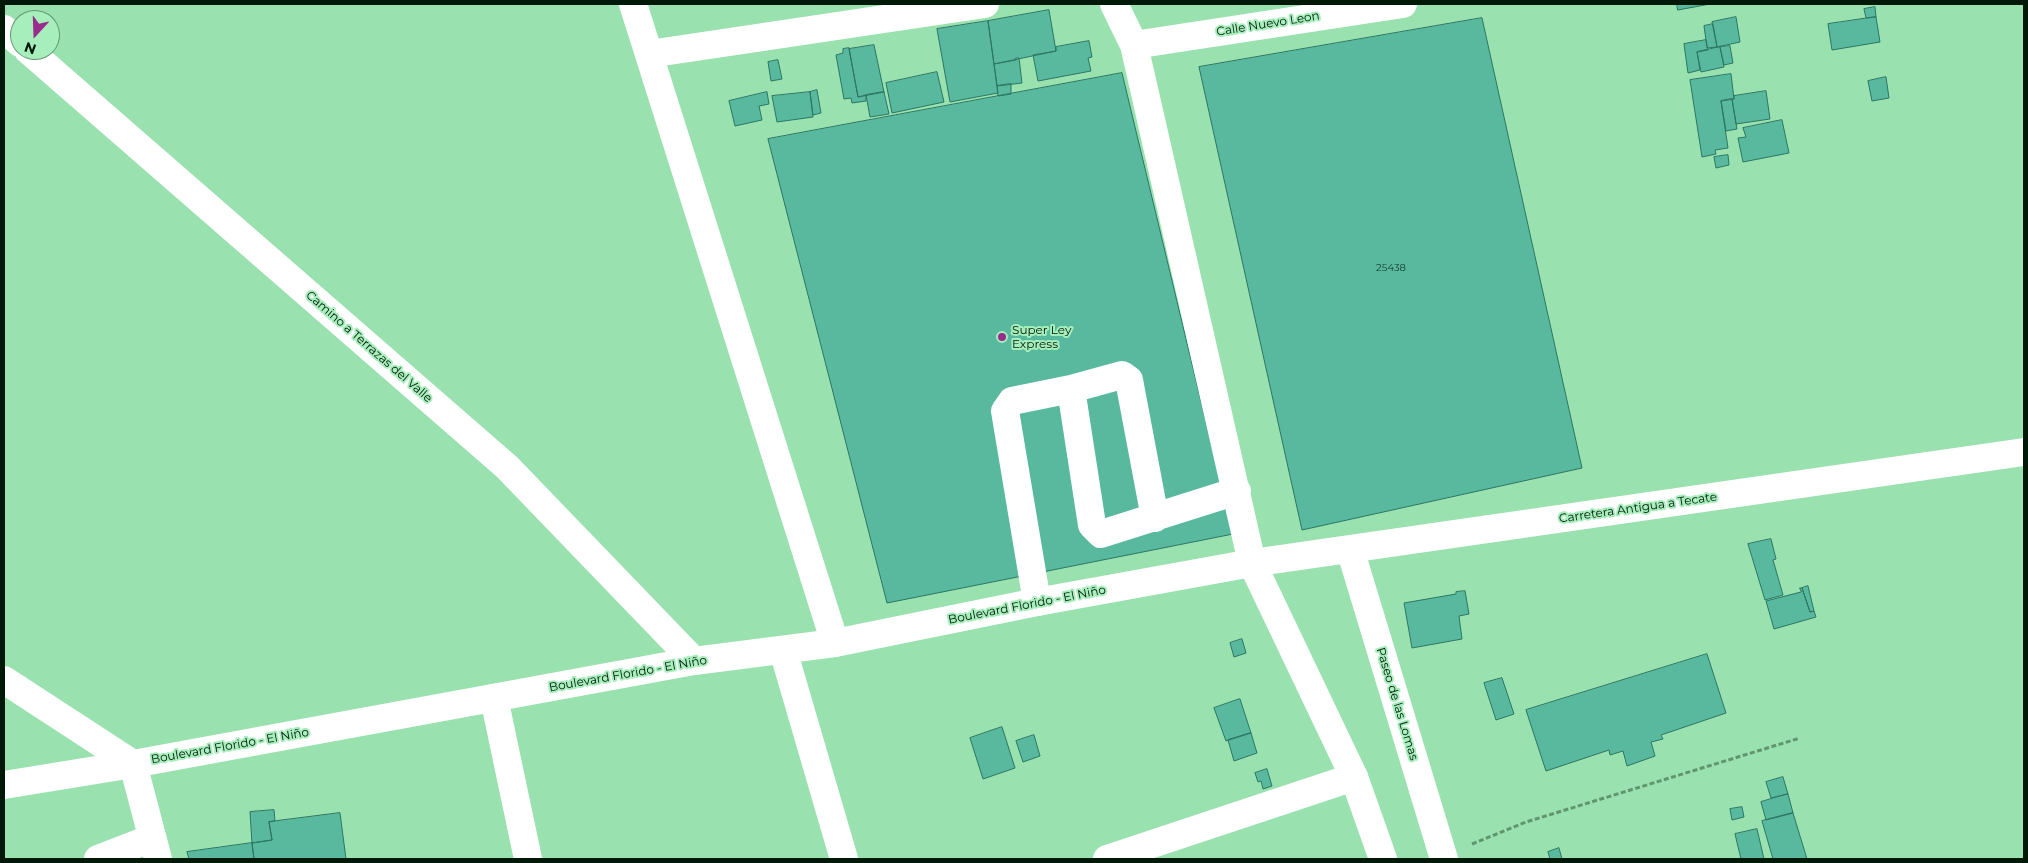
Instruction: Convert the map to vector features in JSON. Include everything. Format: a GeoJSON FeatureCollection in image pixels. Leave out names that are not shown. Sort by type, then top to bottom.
{"type":"FeatureCollection","features":[{"type":"Feature","properties":{"kind":"street"},"geometry":{"type":"LineString","coordinates":[[633,4],[836,643]]}},
{"type":"Feature","properties":{"kind":"street"},"geometry":{"type":"LineString","coordinates":[[648,54],[985,4]]}},
{"type":"Feature","properties":{"kind":"street"},"geometry":{"type":"LineString","coordinates":[[1114,4],[1134,45],[1252,563],[1354,777],[1383,859]]}},
{"type":"Feature","properties":{"kind":"street","name":"Calle Nuevo Leon"},"geometry":{"type":"LineString","coordinates":[[1134,45],[1403,4]]}},
{"type":"Feature","properties":{"kind":"street","name":"Camino a Terrazas del Valle"},"geometry":{"type":"LineString","coordinates":[[39,60],[507,467],[694,661]]}},
{"type":"Feature","properties":{"kind":"street"},"geometry":{"type":"LineString","coordinates":[[1037,602],[1005,411],[1012,401],[1071,389],[1122,375],[1129,380],[1155,518]]}},
{"type":"Feature","properties":{"kind":"street"},"geometry":{"type":"LineString","coordinates":[[1071,389],[1092,525],[1101,534],[1237,492]]}},
{"type":"Feature","properties":{"kind":"street","name":"Carretera Antigua a Tecate"},"geometry":{"type":"LineString","coordinates":[[1252,563],[2024,452]]}},
{"type":"Feature","properties":{"kind":"street","name":"Paseo de las Lomas"},"geometry":{"type":"LineString","coordinates":[[1350,549],[1443,858]]}},
{"type":"Feature","properties":{"kind":"street","name":"Boulevard Florido - El Niño"},"geometry":{"type":"LineString","coordinates":[[4,785],[133,764],[694,661],[836,643],[1037,602],[1252,563]]}},
{"type":"Feature","properties":{"kind":"street"},"geometry":{"type":"LineString","coordinates":[[783,650],[844,859]]}},
{"type":"Feature","properties":{"kind":"street"},"geometry":{"type":"LineString","coordinates":[[4,680],[133,764],[155,849],[98,859]]}},
{"type":"Feature","properties":{"kind":"street"},"geometry":{"type":"LineString","coordinates":[[494,698],[528,859]]}},
{"type":"Feature","properties":{"kind":"street"},"geometry":{"type":"LineString","coordinates":[[1107,859],[1354,777]]}},
{"type":"Feature","properties":{"kind":"path"},"geometry":{"type":"LineString","coordinates":[[1443,858],[1526,822],[1800,738]]}},
{"type":"Feature","properties":{"kind":"building"},"geometry":{"type":"Polygon","coordinates":[[[1677,4],[1710,4],[1678,10],[1677,4]]]}},
{"type":"Feature","properties":{"kind":"building"},"geometry":{"type":"Polygon","coordinates":[[[1875,7],[1876,17],[1866,18],[1864,9],[1875,7]]]}},
{"type":"Feature","properties":{"kind":"building"},"geometry":{"type":"Polygon","coordinates":[[[1049,10],[1056,51],[994,64],[988,21],[1049,10]]]}},
{"type":"Feature","properties":{"kind":"building"},"geometry":{"type":"Polygon","coordinates":[[[1736,17],[1740,42],[1717,47],[1712,22],[1736,17]]]}},
{"type":"Feature","properties":{"kind":"building"},"geometry":{"type":"Polygon","coordinates":[[[1876,17],[1880,42],[1832,50],[1828,24],[1876,17]]]}},
{"type":"Feature","properties":{"kind":"building"},"geometry":{"type":"Polygon","coordinates":[[[1482,18],[1582,468],[1302,530],[1199,67],[1482,18]]]}},
{"type":"Feature","properties":{"kind":"building"},"geometry":{"type":"Polygon","coordinates":[[[988,21],[998,93],[950,102],[937,29],[988,21]]]}},
{"type":"Feature","properties":{"kind":"building"},"geometry":{"type":"Polygon","coordinates":[[[1713,24],[1717,47],[1707,48],[1704,26],[1713,24]]]}},
{"type":"Feature","properties":{"kind":"building"},"geometry":{"type":"Polygon","coordinates":[[[1706,40],[1708,50],[1697,52],[1700,70],[1688,73],[1684,44],[1706,40]]]}},
{"type":"Feature","properties":{"kind":"building"},"geometry":{"type":"Polygon","coordinates":[[[1089,41],[1092,57],[1088,58],[1091,71],[1038,81],[1033,55],[1056,51],[1056,47],[1089,41]]]}},
{"type":"Feature","properties":{"kind":"building"},"geometry":{"type":"Polygon","coordinates":[[[874,45],[884,92],[858,97],[849,49],[874,45]]]}},
{"type":"Feature","properties":{"kind":"building"},"geometry":{"type":"Polygon","coordinates":[[[1730,46],[1733,63],[1724,65],[1720,47],[1730,46]]]}},
{"type":"Feature","properties":{"kind":"building"},"geometry":{"type":"Polygon","coordinates":[[[1720,47],[1724,67],[1701,72],[1697,52],[1720,47]]]}},
{"type":"Feature","properties":{"kind":"building"},"geometry":{"type":"Polygon","coordinates":[[[849,48],[858,97],[866,95],[866,101],[852,103],[851,98],[844,99],[836,55],[843,53],[843,49],[849,48]]]}},
{"type":"Feature","properties":{"kind":"building"},"geometry":{"type":"Polygon","coordinates":[[[1016,58],[1019,58],[1022,83],[997,86],[994,64],[1016,60],[1016,58]]]}},
{"type":"Feature","properties":{"kind":"building"},"geometry":{"type":"Polygon","coordinates":[[[778,60],[782,79],[771,81],[768,62],[778,60]]]}},
{"type":"Feature","properties":{"kind":"building"},"geometry":{"type":"Polygon","coordinates":[[[937,72],[944,102],[892,113],[886,83],[937,72]]]}},
{"type":"Feature","properties":{"kind":"building","name":"Super Ley Express"},"geometry":{"type":"Polygon","coordinates":[[[1122,73],[1233,534],[887,603],[768,139],[1122,73]]]}},
{"type":"Feature","properties":{"kind":"building"},"geometry":{"type":"Polygon","coordinates":[[[1731,74],[1734,99],[1721,101],[1728,148],[1715,150],[1716,154],[1702,157],[1690,80],[1731,74]]]}},
{"type":"Feature","properties":{"kind":"building"},"geometry":{"type":"Polygon","coordinates":[[[1886,77],[1889,98],[1872,101],[1868,81],[1886,77]]]}},
{"type":"Feature","properties":{"kind":"building"},"geometry":{"type":"Polygon","coordinates":[[[1011,84],[1011,94],[998,96],[997,86],[1011,84]]]}},
{"type":"Feature","properties":{"kind":"building"},"geometry":{"type":"Polygon","coordinates":[[[817,90],[821,113],[813,115],[810,92],[817,90]]]}},
{"type":"Feature","properties":{"kind":"building"},"geometry":{"type":"Polygon","coordinates":[[[1766,91],[1770,119],[1736,124],[1732,99],[1734,99],[1734,96],[1766,91]]]}},
{"type":"Feature","properties":{"kind":"building"},"geometry":{"type":"Polygon","coordinates":[[[767,92],[769,104],[759,106],[762,120],[735,126],[729,101],[767,92]]]}},
{"type":"Feature","properties":{"kind":"building"},"geometry":{"type":"Polygon","coordinates":[[[810,92],[813,117],[777,122],[772,96],[810,92]]]}},
{"type":"Feature","properties":{"kind":"building"},"geometry":{"type":"Polygon","coordinates":[[[884,92],[889,114],[870,117],[866,95],[884,92]]]}},
{"type":"Feature","properties":{"kind":"building"},"geometry":{"type":"Polygon","coordinates":[[[1732,99],[1737,129],[1726,131],[1721,101],[1732,99]]]}},
{"type":"Feature","properties":{"kind":"building"},"geometry":{"type":"Polygon","coordinates":[[[1782,120],[1789,153],[1743,162],[1738,138],[1746,137],[1743,128],[1782,120]]]}},
{"type":"Feature","properties":{"kind":"building"},"geometry":{"type":"Polygon","coordinates":[[[1728,155],[1729,165],[1716,168],[1714,157],[1728,155]]]}},
{"type":"Feature","properties":{"kind":"building"},"geometry":{"type":"Polygon","coordinates":[[[1771,539],[1776,559],[1773,560],[1783,595],[1765,600],[1748,544],[1771,539]]]}},
{"type":"Feature","properties":{"kind":"building"},"geometry":{"type":"Polygon","coordinates":[[[1808,586],[1814,611],[1810,612],[1802,588],[1808,586]]]}},
{"type":"Feature","properties":{"kind":"building"},"geometry":{"type":"Polygon","coordinates":[[[1800,588],[1802,588],[1810,612],[1814,611],[1816,617],[1774,629],[1766,601],[1801,592],[1800,588]]]}},
{"type":"Feature","properties":{"kind":"building"},"geometry":{"type":"Polygon","coordinates":[[[1465,591],[1469,614],[1459,616],[1462,639],[1412,648],[1404,603],[1465,591]]]}},
{"type":"Feature","properties":{"kind":"building"},"geometry":{"type":"Polygon","coordinates":[[[1242,639],[1246,653],[1234,657],[1230,643],[1242,639]]]}},
{"type":"Feature","properties":{"kind":"building"},"geometry":{"type":"Polygon","coordinates":[[[1707,654],[1726,713],[1661,735],[1663,739],[1651,742],[1655,756],[1627,766],[1623,751],[1610,755],[1609,750],[1546,771],[1526,710],[1707,654]]]}},
{"type":"Feature","properties":{"kind":"building"},"geometry":{"type":"Polygon","coordinates":[[[1502,678],[1514,714],[1496,720],[1484,683],[1502,678]]]}},
{"type":"Feature","properties":{"kind":"building"},"geometry":{"type":"Polygon","coordinates":[[[1240,699],[1251,733],[1226,741],[1214,708],[1240,699]]]}},
{"type":"Feature","properties":{"kind":"building"},"geometry":{"type":"Polygon","coordinates":[[[1002,727],[1015,768],[983,779],[970,738],[1002,727]]]}},
{"type":"Feature","properties":{"kind":"building"},"geometry":{"type":"Polygon","coordinates":[[[1251,733],[1257,753],[1234,761],[1228,740],[1251,733]]]}},
{"type":"Feature","properties":{"kind":"building"},"geometry":{"type":"Polygon","coordinates":[[[1034,735],[1040,756],[1023,762],[1016,741],[1034,735]]]}},
{"type":"Feature","properties":{"kind":"building"},"geometry":{"type":"Polygon","coordinates":[[[1267,769],[1272,786],[1263,789],[1261,781],[1258,782],[1255,773],[1267,769]]]}},
{"type":"Feature","properties":{"kind":"building"},"geometry":{"type":"Polygon","coordinates":[[[1783,777],[1788,794],[1771,798],[1766,782],[1783,777]]]}},
{"type":"Feature","properties":{"kind":"building"},"geometry":{"type":"Polygon","coordinates":[[[1788,794],[1793,813],[1766,820],[1761,802],[1788,794]]]}},
{"type":"Feature","properties":{"kind":"building"},"geometry":{"type":"Polygon","coordinates":[[[1742,807],[1744,817],[1732,820],[1730,809],[1742,807]]]}},
{"type":"Feature","properties":{"kind":"building"},"geometry":{"type":"Polygon","coordinates":[[[274,810],[275,821],[269,822],[272,840],[252,843],[250,812],[274,810]]]}},
{"type":"Feature","properties":{"kind":"building"},"geometry":{"type":"Polygon","coordinates":[[[340,813],[346,859],[254,859],[252,843],[272,840],[269,822],[340,813]]]}},
{"type":"Feature","properties":{"kind":"building"},"geometry":{"type":"Polygon","coordinates":[[[1793,813],[1807,859],[1773,859],[1762,821],[1793,813]]]}},
{"type":"Feature","properties":{"kind":"building"},"geometry":{"type":"Polygon","coordinates":[[[1757,829],[1764,859],[1741,859],[1735,834],[1757,829]]]}},
{"type":"Feature","properties":{"kind":"building"},"geometry":{"type":"Polygon","coordinates":[[[252,843],[254,859],[189,859],[187,852],[252,843]]]}},
{"type":"Feature","properties":{"kind":"building"},"geometry":{"type":"Polygon","coordinates":[[[1559,848],[1562,859],[1550,859],[1548,852],[1559,848]]]}},
{"type":"Feature","properties":{"kind":"place","name":"Super Ley Express"},"geometry":{"type":"Point","coordinates":[1002,337]}}]}
